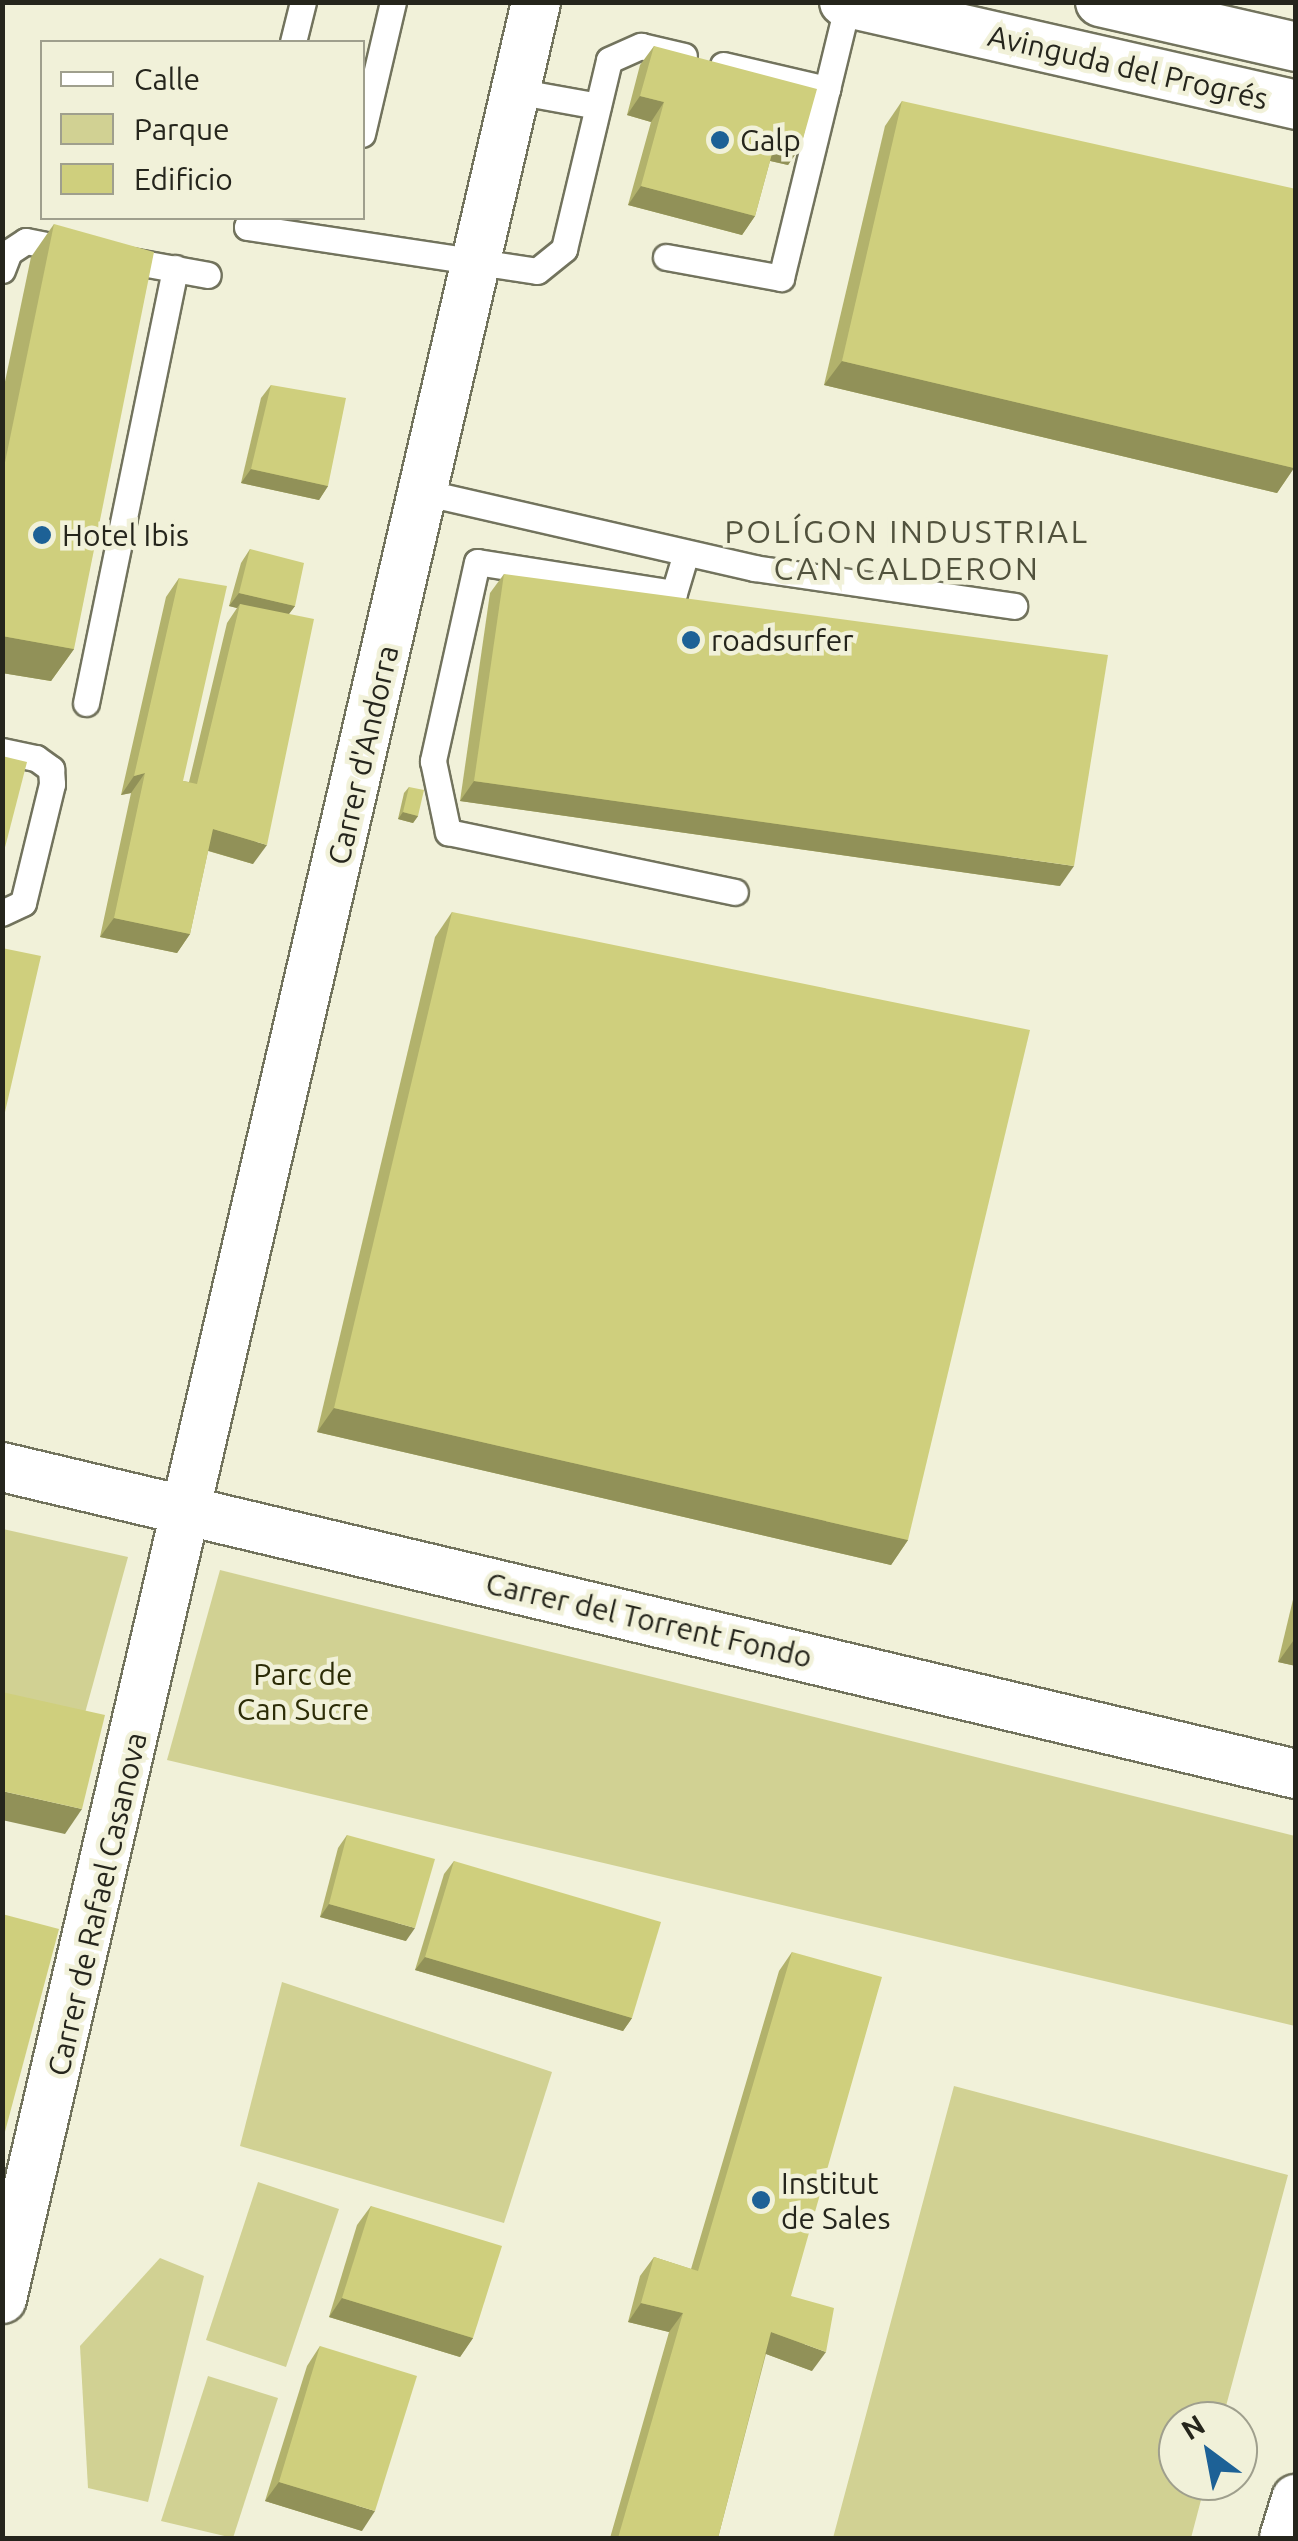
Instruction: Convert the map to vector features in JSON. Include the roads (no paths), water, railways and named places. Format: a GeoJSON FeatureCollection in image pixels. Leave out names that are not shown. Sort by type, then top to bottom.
{"type":"FeatureCollection","features":[{"type":"Feature","properties":{"kind":"street","name":"Carrer d'Andorra"},"geometry":{"type":"LineString","coordinates":[[191,1508],[536,2]]}},
{"type":"Feature","properties":{"kind":"street","name":"Avinguda del Progrés"},"geometry":{"type":"LineString","coordinates":[[1100,2],[1296,46]]}},
{"type":"Feature","properties":{"kind":"street","name":"Avinguda del Progrés"},"geometry":{"type":"LineString","coordinates":[[846,3],[1296,106]]}},
{"type":"Feature","properties":{"kind":"street","name":"Carrer del Torrent Fondo"},"geometry":{"type":"LineString","coordinates":[[2,1468],[191,1508],[1296,1774]]}},
{"type":"Feature","properties":{"kind":"street","name":"Carrer de Rafael Casanova"},"geometry":{"type":"LineString","coordinates":[[2,2300],[191,1508]]}},
{"type":"Feature","properties":{"kind":"street"},"geometry":{"type":"LineString","coordinates":[[1284,2538],[1296,2499]]}},
{"type":"Feature","properties":{"kind":"lane"},"geometry":{"type":"LineString","coordinates":[[294,40],[303,2]]}},
{"type":"Feature","properties":{"kind":"lane"},"geometry":{"type":"LineString","coordinates":[[365,109],[369,76],[393,2]]}},
{"type":"Feature","properties":{"kind":"lane"},"geometry":{"type":"LineString","coordinates":[[666,257],[781,278],[846,3]]}},
{"type":"Feature","properties":{"kind":"lane"},"geometry":{"type":"LineString","coordinates":[[250,220],[248,227],[341,228],[537,271],[564,249],[609,60],[641,46],[828,89]]}},
{"type":"Feature","properties":{"kind":"lane"},"geometry":{"type":"LineString","coordinates":[[516,91],[598,106]]}},
{"type":"Feature","properties":{"kind":"lane"},"geometry":{"type":"LineString","coordinates":[[2,270],[9,252],[26,241],[208,275]]}},
{"type":"Feature","properties":{"kind":"lane"},"geometry":{"type":"LineString","coordinates":[[86,703],[175,268]]}},
{"type":"Feature","properties":{"kind":"lane"},"geometry":{"type":"LineString","coordinates":[[423,492],[686,553],[1014,606]]}},
{"type":"Feature","properties":{"kind":"lane"},"geometry":{"type":"LineString","coordinates":[[686,553],[674,593],[476,562],[433,761],[448,832],[736,892]]}},
{"type":"Feature","properties":{"kind":"lane"},"geometry":{"type":"LineString","coordinates":[[2,750],[36,758],[51,769],[52,784],[23,902],[2,914]]}},
{"type":"Feature","properties":{"kind":"place","name":"Galp"},"geometry":{"type":"Point","coordinates":[720,140]}},
{"type":"Feature","properties":{"kind":"place","name":"Hotel Ibis"},"geometry":{"type":"Point","coordinates":[42,535]}},
{"type":"Feature","properties":{"kind":"place","name":"roadsurfer"},"geometry":{"type":"Point","coordinates":[691,640]}},
{"type":"Feature","properties":{"kind":"place","name":"Institut de Sales"},"geometry":{"type":"Point","coordinates":[761,2200]}},
{"type":"Feature","properties":{"kind":"district","name":"POLÍGON INDUSTRIAL CAN CALDERON"},"geometry":{"type":"Point","coordinates":[907,550]}},
{"type":"Feature","properties":{"kind":"park label","name":"Parc de Can Sucre"},"geometry":{"type":"Point","coordinates":[303,1691]}}]}
